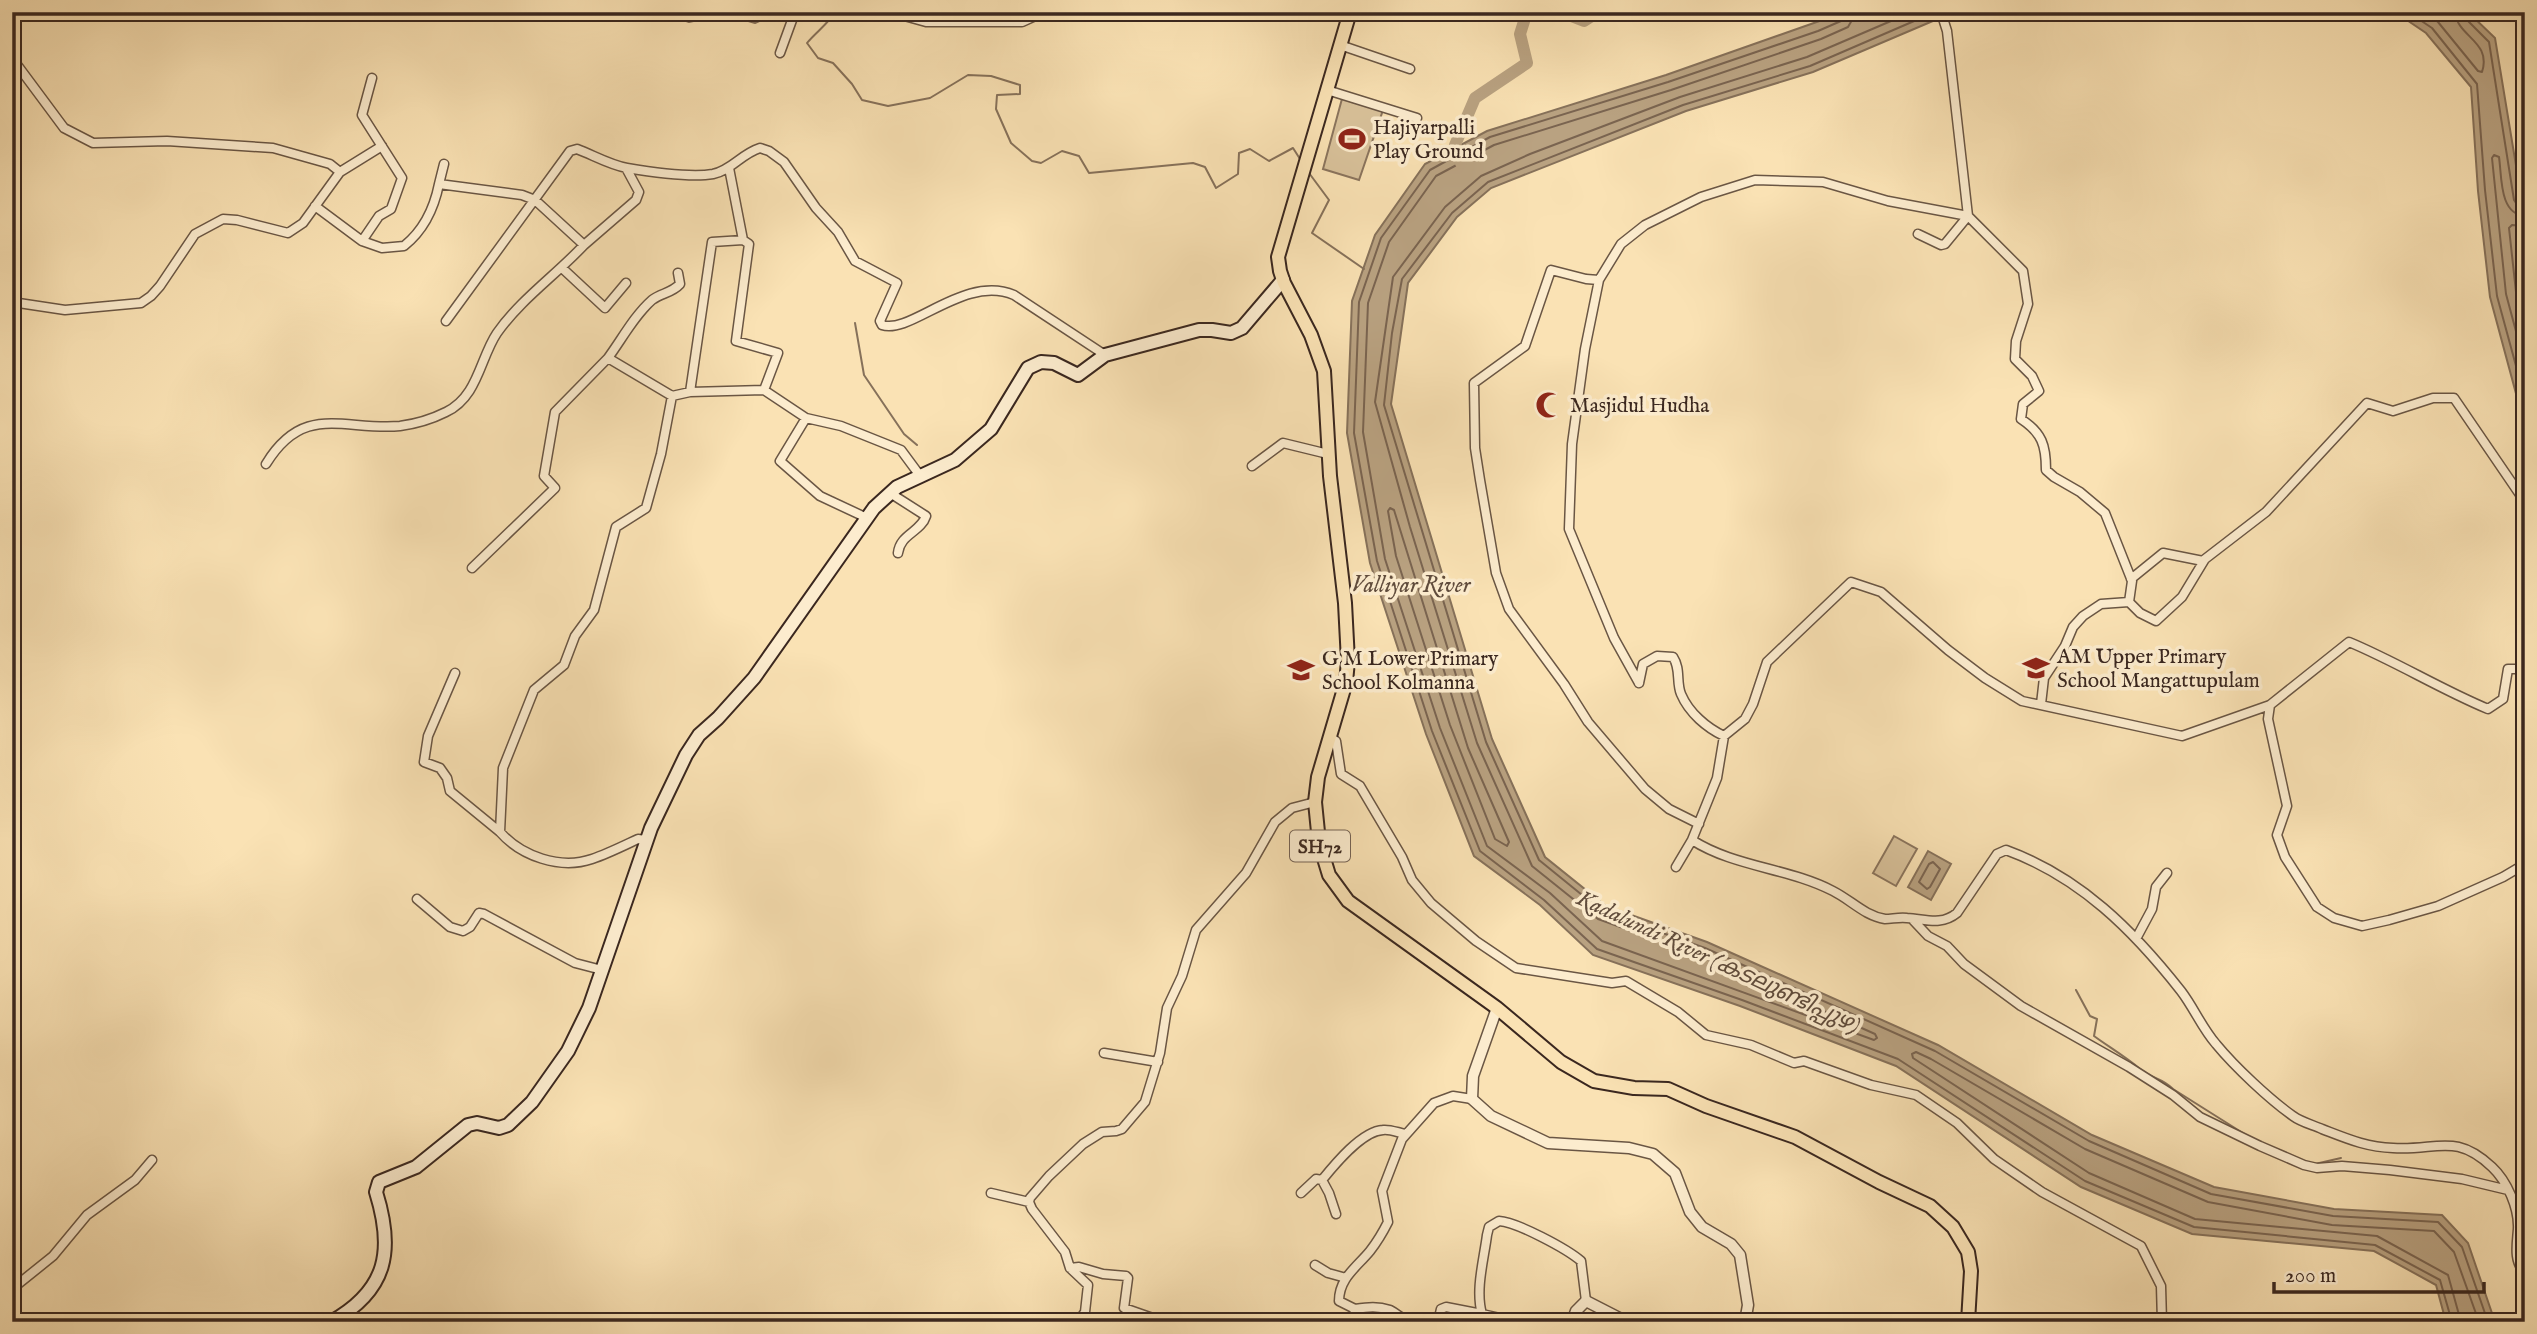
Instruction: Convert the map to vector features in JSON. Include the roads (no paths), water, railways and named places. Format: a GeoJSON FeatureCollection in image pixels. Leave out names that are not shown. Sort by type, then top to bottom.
{"type":"FeatureCollection","features":[{"type":"Feature","properties":{"kind":"main road","name":"SH72"},"geometry":{"type":"LineString","coordinates":[[1349,13],[1278,257],[1283,280],[1311,335],[1324,371],[1328,454],[1345,603],[1348,661],[1346,682],[1318,777],[1315,802],[1319,842],[1329,875],[1348,901],[1497,1008],[1561,1062],[1594,1081],[1633,1088],[1668,1089],[1706,1107],[1796,1137],[1930,1206],[1953,1227],[1968,1252],[1971,1270],[1968,1322]]}},
{"type":"Feature","properties":{"kind":"main road"},"geometry":{"type":"LineString","coordinates":[[331,1322],[358,1303],[383,1266],[386,1243],[381,1205],[376,1192],[379,1182],[416,1167],[468,1125],[477,1123],[503,1127],[519,1116],[540,1091],[573,1042],[590,1008],[646,840],[659,808],[694,741],[754,678],[867,517],[890,493],[904,483],[955,460],[991,429],[1028,368],[1041,362],[1054,363],[1078,375],[1105,355],[1199,331],[1231,333],[1242,327],[1283,280]]}},
{"type":"Feature","properties":{"kind":"main road"},"geometry":{"type":"LineString","coordinates":[[307,1322],[322,1322]]}},
{"type":"Feature","properties":{"kind":"street"},"geometry":{"type":"LineString","coordinates":[[780,53],[795,12]]}},
{"type":"Feature","properties":{"kind":"street"},"geometry":{"type":"LineString","coordinates":[[890,12],[926,22],[1022,22],[1044,12]]}},
{"type":"Feature","properties":{"kind":"street"},"geometry":{"type":"LineString","coordinates":[[984,22],[987,12]]}},
{"type":"Feature","properties":{"kind":"street"},"geometry":{"type":"LineString","coordinates":[[1309,12],[1316,12]]}},
{"type":"Feature","properties":{"kind":"street"},"geometry":{"type":"LineString","coordinates":[[1917,234],[1941,245],[1945,244],[1968,216],[1941,12]]}},
{"type":"Feature","properties":{"kind":"street"},"geometry":{"type":"LineString","coordinates":[[1340,45],[1410,69]]}},
{"type":"Feature","properties":{"kind":"street"},"geometry":{"type":"LineString","coordinates":[[12,58],[64,128],[93,143],[167,141],[274,148],[330,164],[340,172]]}},
{"type":"Feature","properties":{"kind":"street"},"geometry":{"type":"LineString","coordinates":[[362,241],[379,216],[391,209],[402,178],[362,115],[372,78]]}},
{"type":"Feature","properties":{"kind":"street"},"geometry":{"type":"LineString","coordinates":[[1326,90],[1416,118]]}},
{"type":"Feature","properties":{"kind":"street"},"geometry":{"type":"LineString","coordinates":[[12,302],[65,310],[141,303],[160,286],[192,237],[223,219],[288,233],[303,223],[340,172],[382,146]]}},
{"type":"Feature","properties":{"kind":"street"},"geometry":{"type":"LineString","coordinates":[[446,321],[570,150],[577,149],[626,168],[692,175],[713,174],[729,169],[741,157],[760,148],[784,162],[816,208],[838,232],[855,261],[897,283],[880,321],[882,325],[894,327],[968,294],[1003,290],[1105,355]]}},
{"type":"Feature","properties":{"kind":"street"},"geometry":{"type":"LineString","coordinates":[[315,206],[362,241],[382,248],[404,246],[422,228],[435,203],[444,164]]}},
{"type":"Feature","properties":{"kind":"street"},"geometry":{"type":"LineString","coordinates":[[266,464],[285,439],[301,429],[327,422],[400,426],[450,411],[469,391],[481,371],[495,335],[515,309],[636,200],[639,192],[626,168]]}},
{"type":"Feature","properties":{"kind":"street"},"geometry":{"type":"LineString","coordinates":[[729,169],[743,240]]}},
{"type":"Feature","properties":{"kind":"street"},"geometry":{"type":"LineString","coordinates":[[1724,736],[1703,724],[1681,694],[1677,663],[1673,657],[1657,656],[1643,664],[1639,683],[1614,638],[1570,529],[1572,444],[1585,349],[1599,280],[1621,244],[1645,225],[1701,197],[1755,180],[1823,182],[1888,201],[1968,216],[2023,271],[2028,304],[2016,341],[2015,359],[2032,376],[2039,391],[2023,404],[2021,419],[2032,427],[2046,447],[2046,470],[2080,492],[2105,513],[2131,579],[2129,602]]}},
{"type":"Feature","properties":{"kind":"street"},"geometry":{"type":"LineString","coordinates":[[439,184],[522,195],[535,200],[584,245]]}},
{"type":"Feature","properties":{"kind":"street"},"geometry":{"type":"LineString","coordinates":[[690,392],[712,242],[743,240],[749,244],[736,341],[778,353],[764,390]]}},
{"type":"Feature","properties":{"kind":"street"},"geometry":{"type":"LineString","coordinates":[[562,268],[605,307],[626,283]]}},
{"type":"Feature","properties":{"kind":"street"},"geometry":{"type":"LineString","coordinates":[[1599,280],[1550,271],[1525,346],[1474,383],[1475,448],[1496,573],[1510,609],[1588,722],[1657,801],[1699,824]]}},
{"type":"Feature","properties":{"kind":"street"},"geometry":{"type":"LineString","coordinates":[[472,568],[555,488],[544,476],[555,412],[608,358],[642,310],[655,297],[674,291],[680,284],[678,274]]}},
{"type":"Feature","properties":{"kind":"street"},"geometry":{"type":"LineString","coordinates":[[608,358],[672,396],[690,392],[764,390],[806,418],[841,426],[901,450],[921,477]]}},
{"type":"Feature","properties":{"kind":"street"},"geometry":{"type":"LineString","coordinates":[[500,832],[503,768],[527,706],[534,690],[564,665],[575,636],[594,610],[616,527],[646,508],[661,454],[672,396]]}},
{"type":"Feature","properties":{"kind":"street"},"geometry":{"type":"LineString","coordinates":[[2041,704],[2044,678],[2065,646],[2073,627],[2083,616],[2101,604],[2129,602],[2140,613],[2156,621],[2182,597],[2203,562],[2266,512],[2367,403],[2393,411],[2433,398],[2454,398],[2525,502]]}},
{"type":"Feature","properties":{"kind":"street"},"geometry":{"type":"LineString","coordinates":[[806,418],[780,460],[821,496],[867,517]]}},
{"type":"Feature","properties":{"kind":"street"},"geometry":{"type":"LineString","coordinates":[[1252,466],[1283,443],[1328,454]]}},
{"type":"Feature","properties":{"kind":"street"},"geometry":{"type":"LineString","coordinates":[[890,493],[926,516],[921,527],[903,538],[898,553]]}},
{"type":"Feature","properties":{"kind":"street"},"geometry":{"type":"LineString","coordinates":[[2131,579],[2163,553],[2203,562]]}},
{"type":"Feature","properties":{"kind":"street"},"geometry":{"type":"LineString","coordinates":[[1676,867],[1699,824],[1717,778],[1724,736],[1745,719],[1767,662],[1851,582],[1881,592],[1948,650],[2022,701],[2182,736],[2270,705],[2349,642],[2394,661],[2442,690],[2488,709],[2503,699],[2508,669],[2525,669]]}},
{"type":"Feature","properties":{"kind":"street"},"geometry":{"type":"LineString","coordinates":[[455,673],[428,736],[424,762],[440,768],[447,778],[450,791],[507,840],[536,857],[568,864],[590,860],[638,839],[646,840]]}},
{"type":"Feature","properties":{"kind":"street"},"geometry":{"type":"LineString","coordinates":[[2270,705],[2268,719],[2287,806],[2277,835],[2285,857],[2317,907],[2334,918],[2362,926],[2389,920],[2438,905],[2503,877],[2525,864]]}},
{"type":"Feature","properties":{"kind":"street"},"geometry":{"type":"LineString","coordinates":[[1329,737],[1336,741],[1341,774],[1360,786],[1402,857],[1412,880],[1431,903],[1476,942],[1516,968],[1612,983],[1626,981],[1678,1012],[1706,1035],[1751,1045],[1794,1063],[1804,1061],[1871,1085],[1916,1095],[1956,1123],[1994,1159],[2042,1192],[2141,1247],[2161,1286],[2162,1322]]}},
{"type":"Feature","properties":{"kind":"street"},"geometry":{"type":"LineString","coordinates":[[1029,1202],[1033,1193],[1083,1144],[1096,1134],[1116,1131],[1129,1122],[1145,1102],[1158,1062],[1167,1008],[1196,930],[1246,873],[1275,822],[1292,808],[1315,802]]}},
{"type":"Feature","properties":{"kind":"street"},"geometry":{"type":"LineString","coordinates":[[1692,839],[1704,847],[1781,871],[1833,891],[1861,910],[1884,919],[1948,921],[1958,914],[1997,854],[2006,850],[2022,856],[2060,876],[2104,906],[2137,937],[2183,993],[2215,1043],[2296,1118],[2363,1145],[2395,1148],[2454,1144],[2476,1153],[2505,1181],[2516,1213],[2518,1228],[2515,1241],[2519,1266],[2525,1273]]}},
{"type":"Feature","properties":{"kind":"street"},"geometry":{"type":"LineString","coordinates":[[2137,937],[2151,909],[2156,887],[2167,873]]}},
{"type":"Feature","properties":{"kind":"street"},"geometry":{"type":"LineString","coordinates":[[417,899],[450,927],[463,931],[470,927],[480,913],[484,914],[575,963],[602,970]]}},
{"type":"Feature","properties":{"kind":"street"},"geometry":{"type":"LineString","coordinates":[[1912,919],[1928,936],[1947,946],[1964,964],[2021,1006],[2129,1067],[2200,1116],[2304,1166],[2390,1170],[2462,1179],[2508,1189]]}},
{"type":"Feature","properties":{"kind":"street"},"geometry":{"type":"LineString","coordinates":[[1472,1098],[1473,1076],[1497,1008]]}},
{"type":"Feature","properties":{"kind":"street"},"geometry":{"type":"LineString","coordinates":[[1104,1053],[1158,1062]]}},
{"type":"Feature","properties":{"kind":"street"},"geometry":{"type":"LineString","coordinates":[[1411,1322],[1392,1311],[1372,1306],[1355,1309],[1339,1301],[1339,1290],[1370,1251],[1388,1222],[1381,1191],[1406,1134],[1434,1103],[1453,1096],[1472,1098],[1491,1116],[1548,1143],[1629,1148],[1653,1154],[1675,1173],[1690,1212],[1702,1227],[1731,1244],[1740,1255],[1748,1305],[1745,1322]]}},
{"type":"Feature","properties":{"kind":"street"},"geometry":{"type":"LineString","coordinates":[[1322,1180],[1337,1161],[1364,1138],[1382,1130],[1406,1134]]}},
{"type":"Feature","properties":{"kind":"street"},"geometry":{"type":"LineString","coordinates":[[12,1289],[53,1256],[87,1215],[135,1180],[152,1160]]}},
{"type":"Feature","properties":{"kind":"street"},"geometry":{"type":"LineString","coordinates":[[1301,1193],[1312,1181],[1322,1180]]}},
{"type":"Feature","properties":{"kind":"street"},"geometry":{"type":"LineString","coordinates":[[1322,1180],[1336,1214]]}},
{"type":"Feature","properties":{"kind":"street"},"geometry":{"type":"LineString","coordinates":[[991,1193],[1029,1202],[1065,1252],[1070,1268],[1084,1279],[1089,1292],[1085,1311],[1078,1322]]}},
{"type":"Feature","properties":{"kind":"street"},"geometry":{"type":"LineString","coordinates":[[1482,1314],[1480,1295],[1487,1235],[1489,1227],[1499,1222],[1515,1225],[1581,1261],[1586,1301],[1576,1311],[1572,1322]]}},
{"type":"Feature","properties":{"kind":"street"},"geometry":{"type":"LineString","coordinates":[[1315,1265],[1328,1273],[1346,1278]]}},
{"type":"Feature","properties":{"kind":"street"},"geometry":{"type":"LineString","coordinates":[[1070,1268],[1079,1267],[1102,1274],[1126,1276],[1128,1278],[1124,1308],[1164,1322]]}},
{"type":"Feature","properties":{"kind":"street"},"geometry":{"type":"LineString","coordinates":[[1586,1301],[1627,1322]]}},
{"type":"Feature","properties":{"kind":"street"},"geometry":{"type":"LineString","coordinates":[[1438,1322],[1441,1309],[1446,1307],[1518,1322]]}},
{"type":"Feature","properties":{"kind":"street"},"geometry":{"type":"LineString","coordinates":[[1353,1322],[1355,1309]]}},
{"type":"Feature","properties":{"kind":"water","name":"Valliyar River"},"geometry":{"type":"Polygon","coordinates":[[[1845,12],[1954,12],[1813,72],[1686,111],[1491,188],[1457,217],[1408,283],[1391,404],[1492,739],[1545,857],[1606,906],[1707,942],[1938,1045],[2092,1135],[2214,1187],[2334,1209],[2442,1215],[2468,1243],[2495,1322],[2446,1322],[2436,1285],[2374,1251],[2192,1234],[2081,1187],[1896,1066],[1740,1006],[1593,955],[1540,905],[1474,856],[1426,734],[1370,563],[1347,433],[1352,301],[1375,235],[1425,164],[1487,131],[1666,75],[1845,12]]]}},
{"type":"Feature","properties":{"kind":"water"},"geometry":{"type":"Polygon","coordinates":[[[2395,12],[2468,12],[2495,38],[2525,220],[2525,456],[2518,401],[2490,297],[2478,191],[2471,87],[2426,33],[2395,12]]]}},
{"type":"Feature","properties":{"kind":"water"},"geometry":{"type":"Polygon","coordinates":[[[1928,851],[1951,864],[1931,900],[1908,887],[1928,851]]]}},
{"type":"Feature","properties":{"kind":"waterway"},"geometry":{"type":"LineString","coordinates":[[662,12],[689,22],[698,20],[699,12]]}},
{"type":"Feature","properties":{"kind":"waterway"},"geometry":{"type":"LineString","coordinates":[[740,12],[745,20],[755,23],[764,19],[766,12]]}},
{"type":"Feature","properties":{"kind":"waterway"},"geometry":{"type":"LineString","coordinates":[[835,12],[807,43],[818,58],[833,63],[862,100],[888,106],[930,98],[968,75],[991,76],[1020,85],[1020,94],[997,95],[996,109],[1011,143],[1032,161],[1041,163],[1062,151],[1079,156],[1089,173],[1193,163],[1205,167],[1216,188],[1238,174],[1239,153],[1250,149],[1269,161],[1293,148],[1300,159]]}},
{"type":"Feature","properties":{"kind":"waterway"},"geometry":{"type":"LineString","coordinates":[[1461,163],[1455,145],[1475,98],[1527,63],[1520,34],[1527,12]]}},
{"type":"Feature","properties":{"kind":"waterway"},"geometry":{"type":"LineString","coordinates":[[1561,12],[1584,21],[1598,12]]}},
{"type":"Feature","properties":{"kind":"waterway"},"geometry":{"type":"LineString","coordinates":[[1309,173],[1329,200],[1312,233],[1364,269]]}},
{"type":"Feature","properties":{"kind":"waterway"},"geometry":{"type":"LineString","coordinates":[[855,323],[864,375],[904,434],[917,445]]}},
{"type":"Feature","properties":{"kind":"waterway"},"geometry":{"type":"LineString","coordinates":[[2076,990],[2090,1016],[2097,1019],[2094,1036],[2144,1072],[2246,1135]]}},
{"type":"Feature","properties":{"kind":"waterway"},"geometry":{"type":"LineString","coordinates":[[2315,1164],[2341,1158]]}},
{"type":"Feature","properties":{"kind":"place","name":"Hajiyarpalli Play Ground"},"geometry":{"type":"Point","coordinates":[1352,139]}},
{"type":"Feature","properties":{"kind":"place","name":"Masjidul Hudha"},"geometry":{"type":"Point","coordinates":[1549,405]}},
{"type":"Feature","properties":{"kind":"place","name":"AM Upper Primary School Mangattupulam"},"geometry":{"type":"Point","coordinates":[2036,668]}},
{"type":"Feature","properties":{"kind":"place","name":"G M Lower Primary School Kolmanna"},"geometry":{"type":"Point","coordinates":[1301,670]}},
{"type":"Feature","properties":{"kind":"water label","name":"Kadalundi River (കടലുണ്ടിപ്പുഴ)"},"geometry":{"type":"Point","coordinates":[1719,961]}}]}
